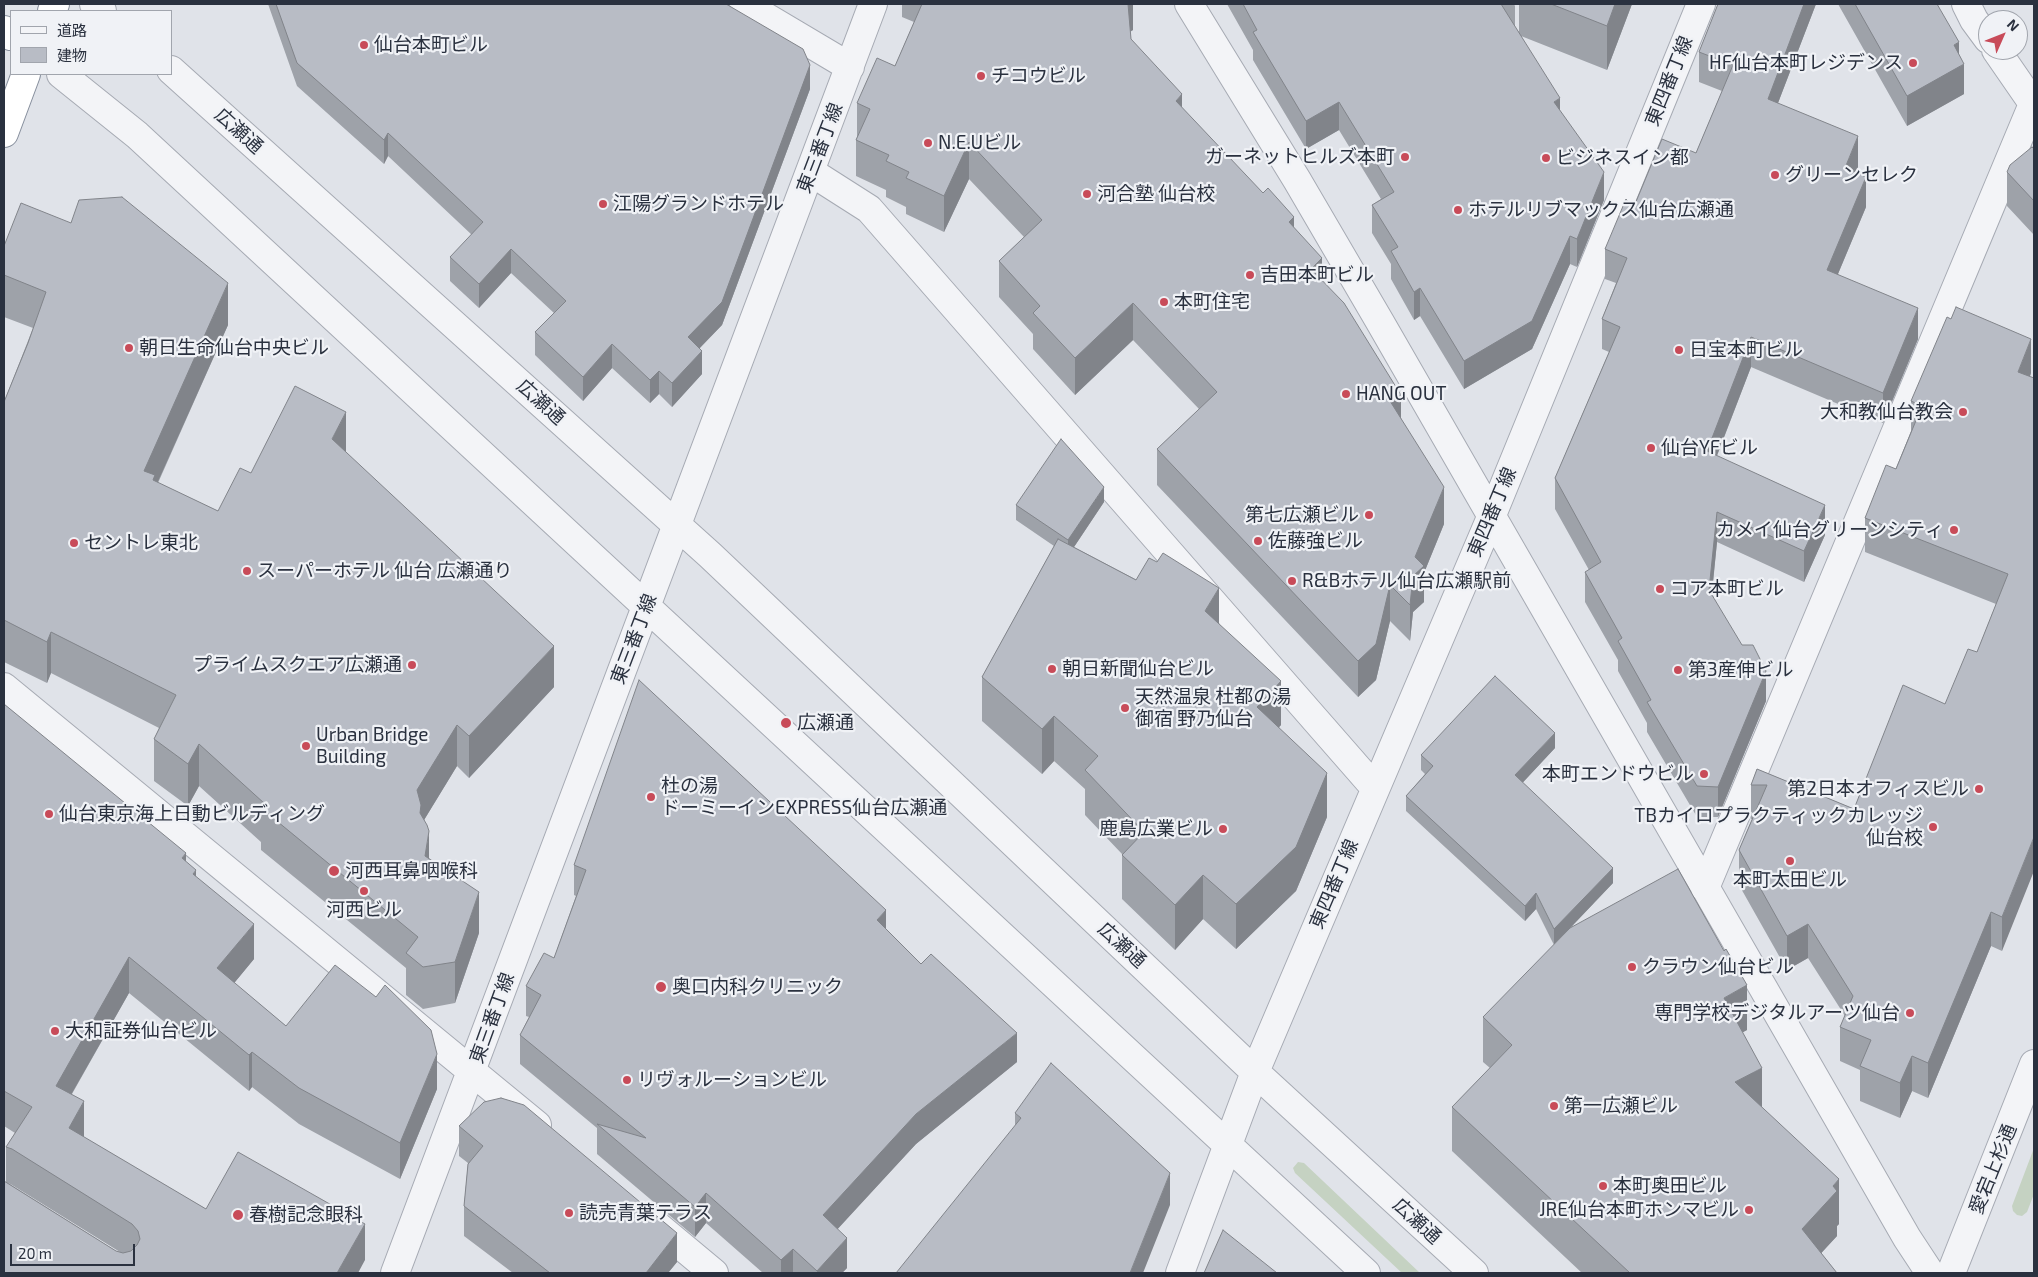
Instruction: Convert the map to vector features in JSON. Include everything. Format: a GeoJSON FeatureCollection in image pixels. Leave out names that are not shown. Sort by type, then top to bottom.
{"type":"FeatureCollection","features":[{"type":"Feature","properties":{"kind":"highway"},"geometry":{"type":"LineString","coordinates":[[4,133],[26,75]]}},
{"type":"Feature","properties":{"kind":"street"},"geometry":{"type":"LineString","coordinates":[[744,4],[850,67]]}},
{"type":"Feature","properties":{"kind":"street","name":"東三番丁線"},"geometry":{"type":"LineString","coordinates":[[395,1273],[873,4]]}},
{"type":"Feature","properties":{"kind":"street"},"geometry":{"type":"LineString","coordinates":[[1188,4],[1297,180],[1492,515],[1907,1238],[1930,1273]]}},
{"type":"Feature","properties":{"kind":"street","name":"東四番丁線"},"geometry":{"type":"LineString","coordinates":[[1228,1145],[1255,1072],[1492,515],[1701,4]]}},
{"type":"Feature","properties":{"kind":"street"},"geometry":{"type":"LineString","coordinates":[[1966,4],[1978,25]]}},
{"type":"Feature","properties":{"kind":"street"},"geometry":{"type":"LineString","coordinates":[[1705,888],[2034,105],[2003,60]]}},
{"type":"Feature","properties":{"kind":"street","name":"広瀬通"},"geometry":{"type":"LineString","coordinates":[[172,71],[677,524],[1255,1072],[1474,1273]]}},
{"type":"Feature","properties":{"kind":"street"},"geometry":{"type":"LineString","coordinates":[[62,75],[137,135],[1366,1273]]}},
{"type":"Feature","properties":{"kind":"street"},"geometry":{"type":"LineString","coordinates":[[811,172],[869,209],[1375,788]]}},
{"type":"Feature","properties":{"kind":"street"},"geometry":{"type":"LineString","coordinates":[[4,687],[554,1139]]}},
{"type":"Feature","properties":{"kind":"street","name":"愛宕上杉通"},"geometry":{"type":"LineString","coordinates":[[1951,1273],[2034,1064]]}},
{"type":"Feature","properties":{"kind":"street"},"geometry":{"type":"LineString","coordinates":[[1180,1273],[1228,1145]]}},
{"type":"Feature","properties":{"kind":"street"},"geometry":{"type":"LineString","coordinates":[[630,1203],[714,1273]]}},
{"type":"Feature","properties":{"kind":"green space"},"geometry":{"type":"Polygon","coordinates":[[[2034,1148],[2034,1194],[2027,1212],[2022,1216],[2017,1215],[2013,1211],[2012,1206],[2034,1148]]]}},
{"type":"Feature","properties":{"kind":"green space"},"geometry":{"type":"Polygon","coordinates":[[[1298,1162],[1304,1163],[1420,1273],[1402,1273],[1295,1173],[1293,1168],[1298,1162]]]}},
{"type":"Feature","properties":{"kind":"building","name":"江陽グランドホテル"},"geometry":{"type":"Polygon","coordinates":[[[276,4],[726,4],[803,49],[810,65],[722,302],[688,337],[702,351],[672,383],[659,371],[650,380],[612,344],[583,377],[535,332],[566,301],[511,249],[479,284],[450,257],[483,222],[388,133],[384,140],[297,63],[276,4]]]}},
{"type":"Feature","properties":{"kind":"building"},"geometry":{"type":"Polygon","coordinates":[[[922,4],[1128,4],[1131,39],[1182,94],[1176,101],[1263,193],[1268,188],[1294,217],[1289,222],[1322,258],[1311,269],[1344,303],[1401,395],[1390,401],[1444,487],[1415,557],[1424,566],[1413,576],[1410,605],[1390,585],[1376,644],[1358,661],[1157,449],[1217,392],[1133,303],[1075,358],[1033,313],[1040,306],[999,261],[1042,220],[969,142],[944,196],[906,178],[909,172],[886,161],[889,155],[856,140],[870,109],[857,103],[877,58],[895,66],[922,4]]]}},
{"type":"Feature","properties":{"kind":"building"},"geometry":{"type":"Polygon","coordinates":[[[1243,4],[1501,4],[1560,98],[1554,102],[1604,172],[1577,239],[1570,236],[1532,321],[1464,361],[1420,288],[1414,292],[1391,251],[1398,247],[1372,205],[1394,192],[1339,102],[1306,121],[1253,32],[1257,30],[1243,4]]]}},
{"type":"Feature","properties":{"kind":"building"},"geometry":{"type":"Polygon","coordinates":[[[1551,4],[1615,4],[1607,26],[1551,4]]]}},
{"type":"Feature","properties":{"kind":"building"},"geometry":{"type":"Polygon","coordinates":[[[1718,4],[1804,4],[1768,99],[1858,136],[1845,168],[1866,177],[1827,270],[1918,308],[1883,393],[1751,337],[1707,451],[1825,505],[1804,551],[1717,512],[1709,590],[1742,645],[1753,645],[1766,671],[1718,787],[1697,786],[1647,702],[1651,700],[1618,641],[1622,638],[1585,572],[1601,562],[1555,478],[1620,327],[1602,319],[1627,258],[1605,249],[1626,199],[1633,209],[1662,139],[1696,153],[1733,65],[1699,52],[1718,4]]]}},
{"type":"Feature","properties":{"kind":"building"},"geometry":{"type":"Polygon","coordinates":[[[1855,4],[1937,4],[1959,42],[1954,45],[1964,64],[1907,96],[1855,4]]]}},
{"type":"Feature","properties":{"kind":"building"},"geometry":{"type":"Polygon","coordinates":[[[2032,147],[2034,149],[2034,201],[2007,172],[2010,165],[2032,147]]]}},
{"type":"Feature","properties":{"kind":"building"},"geometry":{"type":"Polygon","coordinates":[[[122,197],[228,283],[144,471],[155,475],[153,480],[218,511],[240,468],[251,473],[295,386],[346,412],[332,439],[554,646],[469,736],[457,725],[417,790],[421,805],[420,813],[429,831],[425,856],[479,892],[455,962],[423,967],[406,953],[418,937],[261,808],[265,804],[199,744],[188,764],[154,739],[176,695],[51,632],[47,642],[4,620],[4,402],[46,292],[4,275],[4,246],[21,203],[71,223],[79,200],[122,197]]]}},
{"type":"Feature","properties":{"kind":"building"},"geometry":{"type":"Polygon","coordinates":[[[1956,307],[2031,339],[2018,372],[2034,378],[2034,837],[2002,917],[1991,912],[1928,1063],[1912,1056],[1900,1083],[1860,1066],[1871,1040],[1840,1027],[1853,996],[1808,924],[1787,936],[1739,850],[1767,785],[1751,785],[1757,769],[1854,809],[1903,685],[1945,704],[1968,649],[1977,652],[2008,574],[1865,518],[1886,465],[1896,469],[1922,406],[1911,401],[1947,317],[1951,319],[1956,307]]]}},
{"type":"Feature","properties":{"kind":"building"},"geometry":{"type":"Polygon","coordinates":[[[1061,439],[1104,487],[1068,540],[1016,505],[1061,439]]]}},
{"type":"Feature","properties":{"kind":"building"},"geometry":{"type":"Polygon","coordinates":[[[1058,539],[1136,580],[1149,558],[1157,562],[1163,553],[1219,588],[1205,611],[1281,681],[1257,707],[1327,773],[1296,847],[1236,904],[1203,875],[1175,905],[1122,855],[1144,832],[1085,770],[1098,756],[1054,716],[1042,729],[982,677],[1058,539]]]}},
{"type":"Feature","properties":{"kind":"building"},"geometry":{"type":"Polygon","coordinates":[[[1495,676],[1555,733],[1515,775],[1613,868],[1554,929],[1536,893],[1525,906],[1406,796],[1433,766],[1421,755],[1495,676]]]}},
{"type":"Feature","properties":{"kind":"building"},"geometry":{"type":"Polygon","coordinates":[[[639,680],[886,910],[877,920],[921,964],[931,954],[1017,1033],[916,1114],[823,1215],[847,1238],[817,1271],[793,1249],[781,1260],[706,1193],[695,1207],[597,1124],[646,1138],[520,1035],[541,995],[526,986],[544,953],[554,958],[586,870],[574,865],[639,680]]]}},
{"type":"Feature","properties":{"kind":"building"},"geometry":{"type":"Polygon","coordinates":[[[4,704],[186,853],[182,858],[196,870],[193,874],[254,924],[217,968],[286,1026],[335,965],[376,997],[385,985],[431,1030],[437,1054],[400,1143],[299,1088],[252,1052],[249,1055],[129,957],[56,1086],[84,1101],[69,1128],[206,1209],[238,1152],[365,1224],[337,1273],[4,1273],[4,1181],[116,1251],[123,1253],[131,1251],[140,1239],[138,1231],[132,1224],[6,1147],[32,1107],[4,1091],[4,704]]]}},
{"type":"Feature","properties":{"kind":"building"},"geometry":{"type":"Polygon","coordinates":[[[1678,869],[1724,951],[1726,949],[1747,985],[1724,998],[1762,1068],[1735,1082],[1839,1179],[1833,1186],[1837,1191],[1802,1229],[1837,1273],[1630,1273],[1452,1107],[1512,1045],[1483,1017],[1570,928],[1678,869]]]}},
{"type":"Feature","properties":{"kind":"building"},"geometry":{"type":"Polygon","coordinates":[[[1051,1063],[1170,1173],[1130,1273],[896,1273],[1021,1118],[1015,1113],[1051,1063]]]}},
{"type":"Feature","properties":{"kind":"building"},"geometry":{"type":"Polygon","coordinates":[[[501,1098],[524,1105],[677,1233],[646,1273],[550,1273],[464,1206],[468,1164],[483,1146],[459,1126],[484,1102],[501,1098]]]}},
{"type":"Feature","properties":{"kind":"building"},"geometry":{"type":"Polygon","coordinates":[[[1223,1230],[1277,1273],[1204,1273],[1223,1230]]]}},
{"type":"Feature","properties":{"kind":"place","name":"仙台本町ビル"},"geometry":{"type":"Point","coordinates":[364,45]}},
{"type":"Feature","properties":{"kind":"place","name":"HF仙台本町レジデンス"},"geometry":{"type":"Point","coordinates":[1913,63]}},
{"type":"Feature","properties":{"kind":"place","name":"チコウビル"},"geometry":{"type":"Point","coordinates":[981,76]}},
{"type":"Feature","properties":{"kind":"place","name":"N.E.Uビル"},"geometry":{"type":"Point","coordinates":[928,143]}},
{"type":"Feature","properties":{"kind":"place","name":"ガーネットヒルズ本町"},"geometry":{"type":"Point","coordinates":[1405,157]}},
{"type":"Feature","properties":{"kind":"place","name":"ビジネスイン都"},"geometry":{"type":"Point","coordinates":[1546,158]}},
{"type":"Feature","properties":{"kind":"place","name":"グリーンセレク"},"geometry":{"type":"Point","coordinates":[1775,175]}},
{"type":"Feature","properties":{"kind":"place","name":"河合塾 仙台校"},"geometry":{"type":"Point","coordinates":[1087,194]}},
{"type":"Feature","properties":{"kind":"place","name":"江陽グランドホテル"},"geometry":{"type":"Point","coordinates":[603,204]}},
{"type":"Feature","properties":{"kind":"place","name":"ホテルリブマックス仙台広瀬通"},"geometry":{"type":"Point","coordinates":[1458,210]}},
{"type":"Feature","properties":{"kind":"place","name":"吉田本町ビル"},"geometry":{"type":"Point","coordinates":[1250,275]}},
{"type":"Feature","properties":{"kind":"place","name":"本町住宅"},"geometry":{"type":"Point","coordinates":[1164,302]}},
{"type":"Feature","properties":{"kind":"place","name":"朝日生命仙台中央ビル"},"geometry":{"type":"Point","coordinates":[129,348]}},
{"type":"Feature","properties":{"kind":"place","name":"日宝本町ビル"},"geometry":{"type":"Point","coordinates":[1679,350]}},
{"type":"Feature","properties":{"kind":"place","name":"HANG OUT"},"geometry":{"type":"Point","coordinates":[1346,394]}},
{"type":"Feature","properties":{"kind":"place","name":"大和教仙台教会"},"geometry":{"type":"Point","coordinates":[1963,412]}},
{"type":"Feature","properties":{"kind":"place","name":"仙台YFビル"},"geometry":{"type":"Point","coordinates":[1651,448]}},
{"type":"Feature","properties":{"kind":"place","name":"第七広瀬ビル"},"geometry":{"type":"Point","coordinates":[1369,515]}},
{"type":"Feature","properties":{"kind":"place","name":"カメイ仙台グリーンシティ"},"geometry":{"type":"Point","coordinates":[1954,530]}},
{"type":"Feature","properties":{"kind":"place","name":"佐藤強ビル"},"geometry":{"type":"Point","coordinates":[1258,541]}},
{"type":"Feature","properties":{"kind":"place","name":"セントレ東北"},"geometry":{"type":"Point","coordinates":[74,543]}},
{"type":"Feature","properties":{"kind":"place","name":"スーパーホテル 仙台 広瀬通り"},"geometry":{"type":"Point","coordinates":[247,571]}},
{"type":"Feature","properties":{"kind":"place","name":"R&Bホテル仙台広瀬駅前"},"geometry":{"type":"Point","coordinates":[1292,581]}},
{"type":"Feature","properties":{"kind":"place","name":"コア本町ビル"},"geometry":{"type":"Point","coordinates":[1660,589]}},
{"type":"Feature","properties":{"kind":"place","name":"プライムスクエア広瀬通"},"geometry":{"type":"Point","coordinates":[412,665]}},
{"type":"Feature","properties":{"kind":"place","name":"朝日新聞仙台ビル"},"geometry":{"type":"Point","coordinates":[1052,669]}},
{"type":"Feature","properties":{"kind":"place","name":"第3産伸ビル"},"geometry":{"type":"Point","coordinates":[1678,670]}},
{"type":"Feature","properties":{"kind":"place","name":"天然温泉 杜都の湯 御宿 野乃仙台"},"geometry":{"type":"Point","coordinates":[1125,708]}},
{"type":"Feature","properties":{"kind":"place","name":"広瀬通"},"geometry":{"type":"Point","coordinates":[786,723]}},
{"type":"Feature","properties":{"kind":"place","name":"Urban Bridge Building"},"geometry":{"type":"Point","coordinates":[306,746]}},
{"type":"Feature","properties":{"kind":"place","name":"本町エンドウビル"},"geometry":{"type":"Point","coordinates":[1704,774]}},
{"type":"Feature","properties":{"kind":"place","name":"第2日本オフィスビル"},"geometry":{"type":"Point","coordinates":[1979,789]}},
{"type":"Feature","properties":{"kind":"place","name":"杜の湯 ドーミーインEXPRESS仙台広瀬通"},"geometry":{"type":"Point","coordinates":[651,797]}},
{"type":"Feature","properties":{"kind":"place","name":"仙台東京海上日動ビルディング"},"geometry":{"type":"Point","coordinates":[49,814]}},
{"type":"Feature","properties":{"kind":"place","name":"TBカイロプラクティックカレッジ 仙台校"},"geometry":{"type":"Point","coordinates":[1933,827]}},
{"type":"Feature","properties":{"kind":"place","name":"鹿島広業ビル"},"geometry":{"type":"Point","coordinates":[1223,829]}},
{"type":"Feature","properties":{"kind":"place","name":"本町太田ビル"},"geometry":{"type":"Point","coordinates":[1790,861]}},
{"type":"Feature","properties":{"kind":"place","name":"河西耳鼻咽喉科"},"geometry":{"type":"Point","coordinates":[334,871]}},
{"type":"Feature","properties":{"kind":"place","name":"河西ビル"},"geometry":{"type":"Point","coordinates":[364,891]}},
{"type":"Feature","properties":{"kind":"place","name":"クラウン仙台ビル"},"geometry":{"type":"Point","coordinates":[1632,967]}},
{"type":"Feature","properties":{"kind":"place","name":"奥口内科クリニック"},"geometry":{"type":"Point","coordinates":[661,987]}},
{"type":"Feature","properties":{"kind":"place","name":"専門学校デジタルアーツ仙台"},"geometry":{"type":"Point","coordinates":[1910,1013]}},
{"type":"Feature","properties":{"kind":"place","name":"大和証券仙台ビル"},"geometry":{"type":"Point","coordinates":[55,1031]}},
{"type":"Feature","properties":{"kind":"place","name":"リヴォルーションビル"},"geometry":{"type":"Point","coordinates":[627,1080]}},
{"type":"Feature","properties":{"kind":"place","name":"第一広瀬ビル"},"geometry":{"type":"Point","coordinates":[1554,1106]}},
{"type":"Feature","properties":{"kind":"place","name":"本町奥田ビル"},"geometry":{"type":"Point","coordinates":[1603,1186]}},
{"type":"Feature","properties":{"kind":"place","name":"JRE仙台本町ホンマビル"},"geometry":{"type":"Point","coordinates":[1749,1210]}},
{"type":"Feature","properties":{"kind":"place","name":"読売⻘葉テラス"},"geometry":{"type":"Point","coordinates":[569,1213]}},
{"type":"Feature","properties":{"kind":"place","name":"春樹記念眼科"},"geometry":{"type":"Point","coordinates":[238,1215]}}]}
